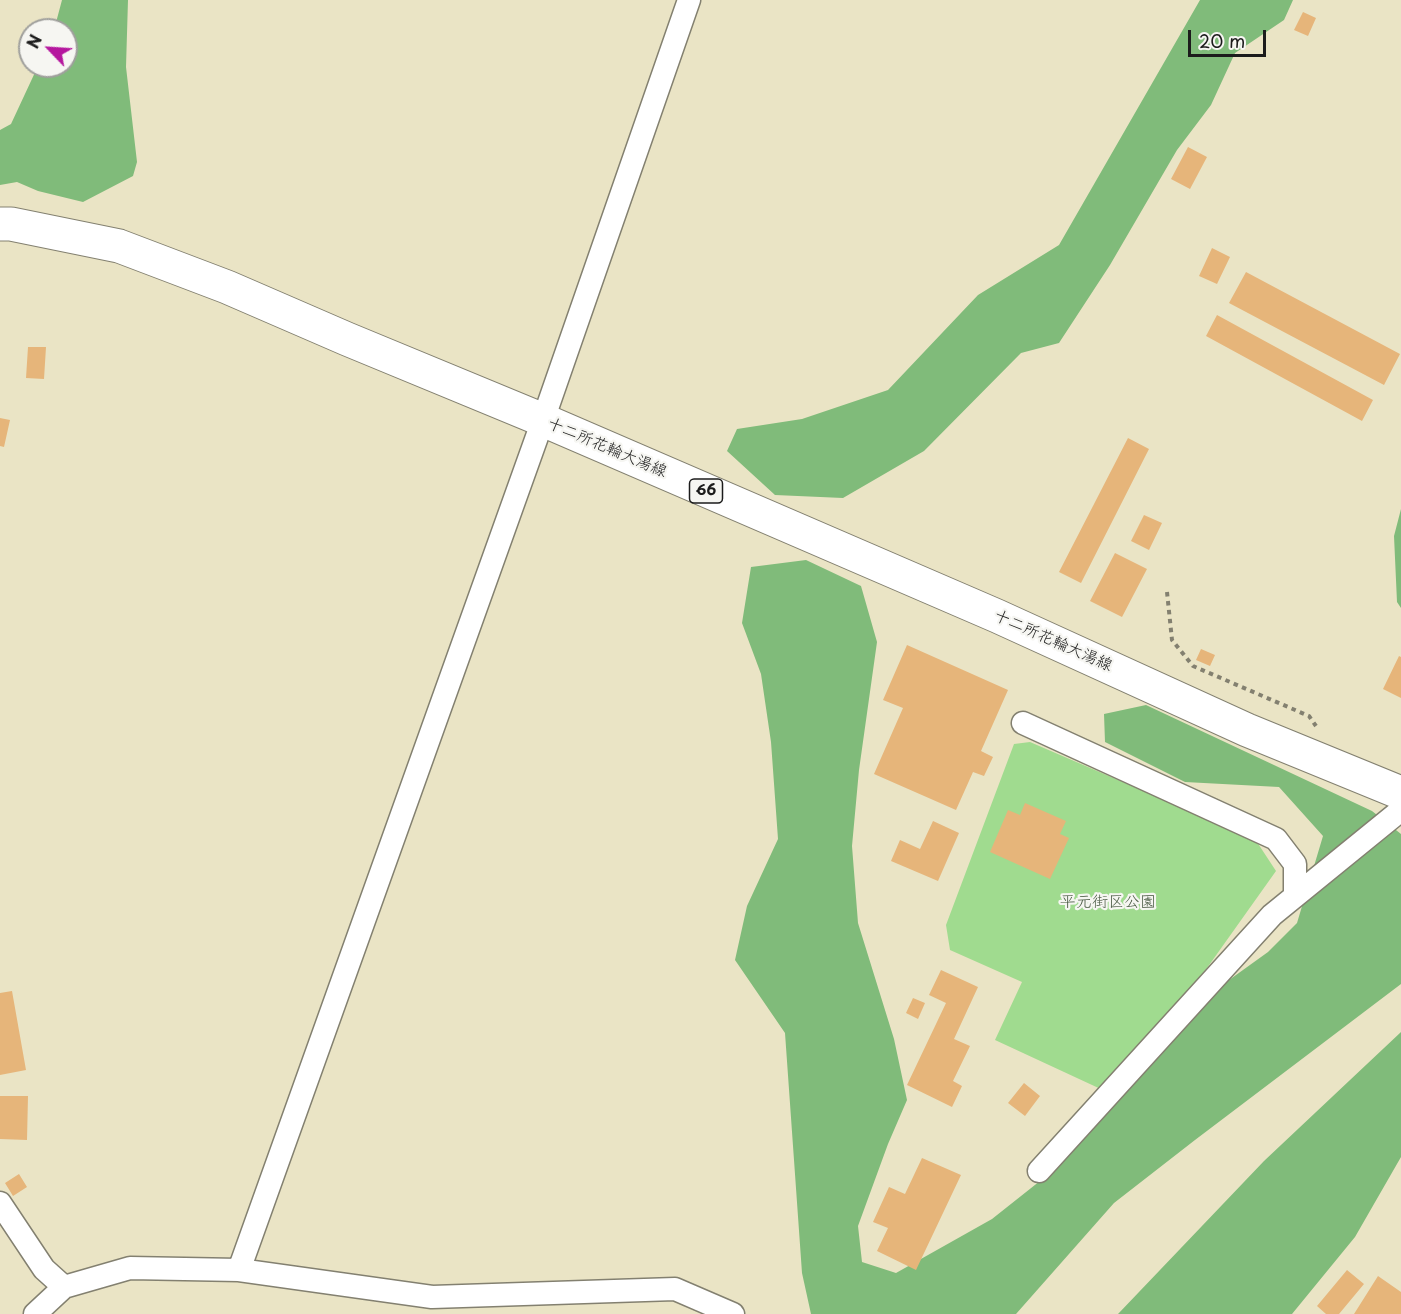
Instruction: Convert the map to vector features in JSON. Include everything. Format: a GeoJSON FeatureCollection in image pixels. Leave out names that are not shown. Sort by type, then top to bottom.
{"type":"FeatureCollection","features":[{"type":"Feature","properties":{"kind":"main road","name":"十二所花輪大湯線"},"geometry":{"type":"LineString","coordinates":[[0,224],[11,224],[119,246],[227,287],[543,420],[997,616],[1247,729],[1401,793]]}},
{"type":"Feature","properties":{"kind":"street"},"geometry":{"type":"LineString","coordinates":[[239,1269],[543,420],[689,0]]}},
{"type":"Feature","properties":{"kind":"street"},"geometry":{"type":"LineString","coordinates":[[1023,723],[1276,838],[1295,864],[1295,896]]}},
{"type":"Feature","properties":{"kind":"street"},"geometry":{"type":"LineString","coordinates":[[1039,1171],[1272,915],[1401,810]]}},
{"type":"Feature","properties":{"kind":"street"},"geometry":{"type":"LineString","coordinates":[[0,1203],[44,1269],[64,1287]]}},
{"type":"Feature","properties":{"kind":"street"},"geometry":{"type":"LineString","coordinates":[[35,1314],[64,1287],[130,1269],[239,1269],[432,1297],[675,1289],[733,1314]]}},
{"type":"Feature","properties":{"kind":"path"},"geometry":{"type":"LineString","coordinates":[[1167,592],[1172,640],[1192,666],[1309,716],[1322,734]]}},
{"type":"Feature","properties":{"kind":"green space"},"geometry":{"type":"Polygon","coordinates":[[[62,0],[128,0],[126,67],[137,162],[133,176],[83,202],[38,191],[17,182],[0,185],[0,130],[11,124],[32,78],[78,78],[78,18],[57,18],[62,0]]]}},
{"type":"Feature","properties":{"kind":"green space"},"geometry":{"type":"Polygon","coordinates":[[[1200,0],[1293,0],[1284,20],[1235,53],[1211,105],[1177,150],[1110,265],[1059,343],[1021,353],[924,451],[843,498],[775,495],[727,451],[737,429],[802,419],[888,390],[978,295],[1059,245],[1200,0]]]}},
{"type":"Feature","properties":{"kind":"green space"},"geometry":{"type":"Polygon","coordinates":[[[1401,509],[1401,608],[1397,602],[1394,536],[1401,509]]]}},
{"type":"Feature","properties":{"kind":"green space"},"geometry":{"type":"Polygon","coordinates":[[[806,560],[861,586],[877,642],[859,770],[852,846],[858,923],[894,1039],[907,1100],[858,1226],[862,1262],[896,1273],[992,1219],[1045,1177],[1179,1016],[1268,952],[1297,923],[1323,836],[1279,787],[1185,782],[1105,742],[1104,714],[1146,705],[1372,811],[1401,834],[1401,984],[1114,1203],[1016,1314],[811,1314],[802,1273],[785,1033],[735,960],[747,906],[778,839],[771,742],[761,674],[742,623],[751,567],[806,560]]]}},
{"type":"Feature","properties":{"kind":"green space","name":"平元街区公園"},"geometry":{"type":"Polygon","coordinates":[[[1030,742],[1255,839],[1276,871],[1207,968],[1105,1091],[995,1040],[1022,982],[950,950],[946,925],[1014,744],[1030,742]]]}},
{"type":"Feature","properties":{"kind":"green space"},"geometry":{"type":"Polygon","coordinates":[[[1401,1032],[1401,1157],[1355,1237],[1292,1314],[1118,1314],[1264,1161],[1401,1032]]]}},
{"type":"Feature","properties":{"kind":"building"},"geometry":{"type":"Polygon","coordinates":[[[1303,12],[1316,18],[1308,36],[1294,30],[1303,12]]]}},
{"type":"Feature","properties":{"kind":"building"},"geometry":{"type":"Polygon","coordinates":[[[1188,147],[1207,157],[1190,189],[1171,179],[1188,147]]]}},
{"type":"Feature","properties":{"kind":"building"},"geometry":{"type":"Polygon","coordinates":[[[1212,248],[1230,257],[1217,284],[1199,276],[1212,248]]]}},
{"type":"Feature","properties":{"kind":"building"},"geometry":{"type":"Polygon","coordinates":[[[1246,272],[1400,354],[1384,385],[1229,303],[1246,272]]]}},
{"type":"Feature","properties":{"kind":"building"},"geometry":{"type":"Polygon","coordinates":[[[1217,315],[1373,400],[1362,421],[1206,336],[1217,315]]]}},
{"type":"Feature","properties":{"kind":"building"},"geometry":{"type":"Polygon","coordinates":[[[28,347],[46,347],[44,379],[26,378],[28,347]]]}},
{"type":"Feature","properties":{"kind":"building"},"geometry":{"type":"Polygon","coordinates":[[[0,418],[10,420],[4,447],[0,446],[0,418]]]}},
{"type":"Feature","properties":{"kind":"building"},"geometry":{"type":"Polygon","coordinates":[[[1128,438],[1149,449],[1081,583],[1059,572],[1128,438]]]}},
{"type":"Feature","properties":{"kind":"building"},"geometry":{"type":"Polygon","coordinates":[[[1144,515],[1162,523],[1149,550],[1131,541],[1144,515]]]}},
{"type":"Feature","properties":{"kind":"building"},"geometry":{"type":"Polygon","coordinates":[[[1115,553],[1147,569],[1122,617],[1090,601],[1115,553]]]}},
{"type":"Feature","properties":{"kind":"building"},"geometry":{"type":"Polygon","coordinates":[[[907,645],[1008,690],[981,751],[993,757],[984,776],[973,772],[956,810],[874,774],[903,708],[883,700],[907,645]]]}},
{"type":"Feature","properties":{"kind":"building"},"geometry":{"type":"Polygon","coordinates":[[[1201,649],[1215,655],[1210,666],[1196,660],[1201,649]]]}},
{"type":"Feature","properties":{"kind":"building"},"geometry":{"type":"Polygon","coordinates":[[[1399,656],[1401,657],[1401,698],[1383,689],[1399,656]]]}},
{"type":"Feature","properties":{"kind":"building"},"geometry":{"type":"Polygon","coordinates":[[[1025,803],[1066,821],[1060,834],[1069,838],[1050,879],[990,852],[1008,810],[1020,815],[1025,803]]]}},
{"type":"Feature","properties":{"kind":"building"},"geometry":{"type":"Polygon","coordinates":[[[933,821],[959,833],[938,881],[891,861],[900,840],[920,849],[933,821]]]}},
{"type":"Feature","properties":{"kind":"building"},"geometry":{"type":"Polygon","coordinates":[[[941,970],[978,987],[954,1039],[970,1046],[953,1081],[962,1086],[952,1107],[907,1085],[946,1003],[929,995],[941,970]]]}},
{"type":"Feature","properties":{"kind":"building"},"geometry":{"type":"Polygon","coordinates":[[[12,991],[26,1070],[0,1075],[0,993],[12,991]]]}},
{"type":"Feature","properties":{"kind":"building"},"geometry":{"type":"Polygon","coordinates":[[[913,998],[925,1003],[918,1019],[906,1013],[913,998]]]}},
{"type":"Feature","properties":{"kind":"building"},"geometry":{"type":"Polygon","coordinates":[[[1024,1083],[1040,1096],[1025,1116],[1008,1103],[1024,1083]]]}},
{"type":"Feature","properties":{"kind":"building"},"geometry":{"type":"Polygon","coordinates":[[[0,1096],[28,1096],[27,1140],[0,1139],[0,1096]]]}},
{"type":"Feature","properties":{"kind":"building"},"geometry":{"type":"Polygon","coordinates":[[[922,1158],[961,1175],[916,1270],[877,1251],[888,1228],[873,1222],[889,1187],[905,1194],[922,1158]]]}},
{"type":"Feature","properties":{"kind":"building"},"geometry":{"type":"Polygon","coordinates":[[[19,1174],[27,1187],[13,1196],[5,1183],[19,1174]]]}},
{"type":"Feature","properties":{"kind":"building"},"geometry":{"type":"Polygon","coordinates":[[[1347,1270],[1364,1284],[1339,1314],[1326,1314],[1317,1306],[1347,1270]]]}},
{"type":"Feature","properties":{"kind":"building"},"geometry":{"type":"Polygon","coordinates":[[[1378,1276],[1401,1292],[1401,1314],[1354,1314],[1378,1276]]]}}]}
